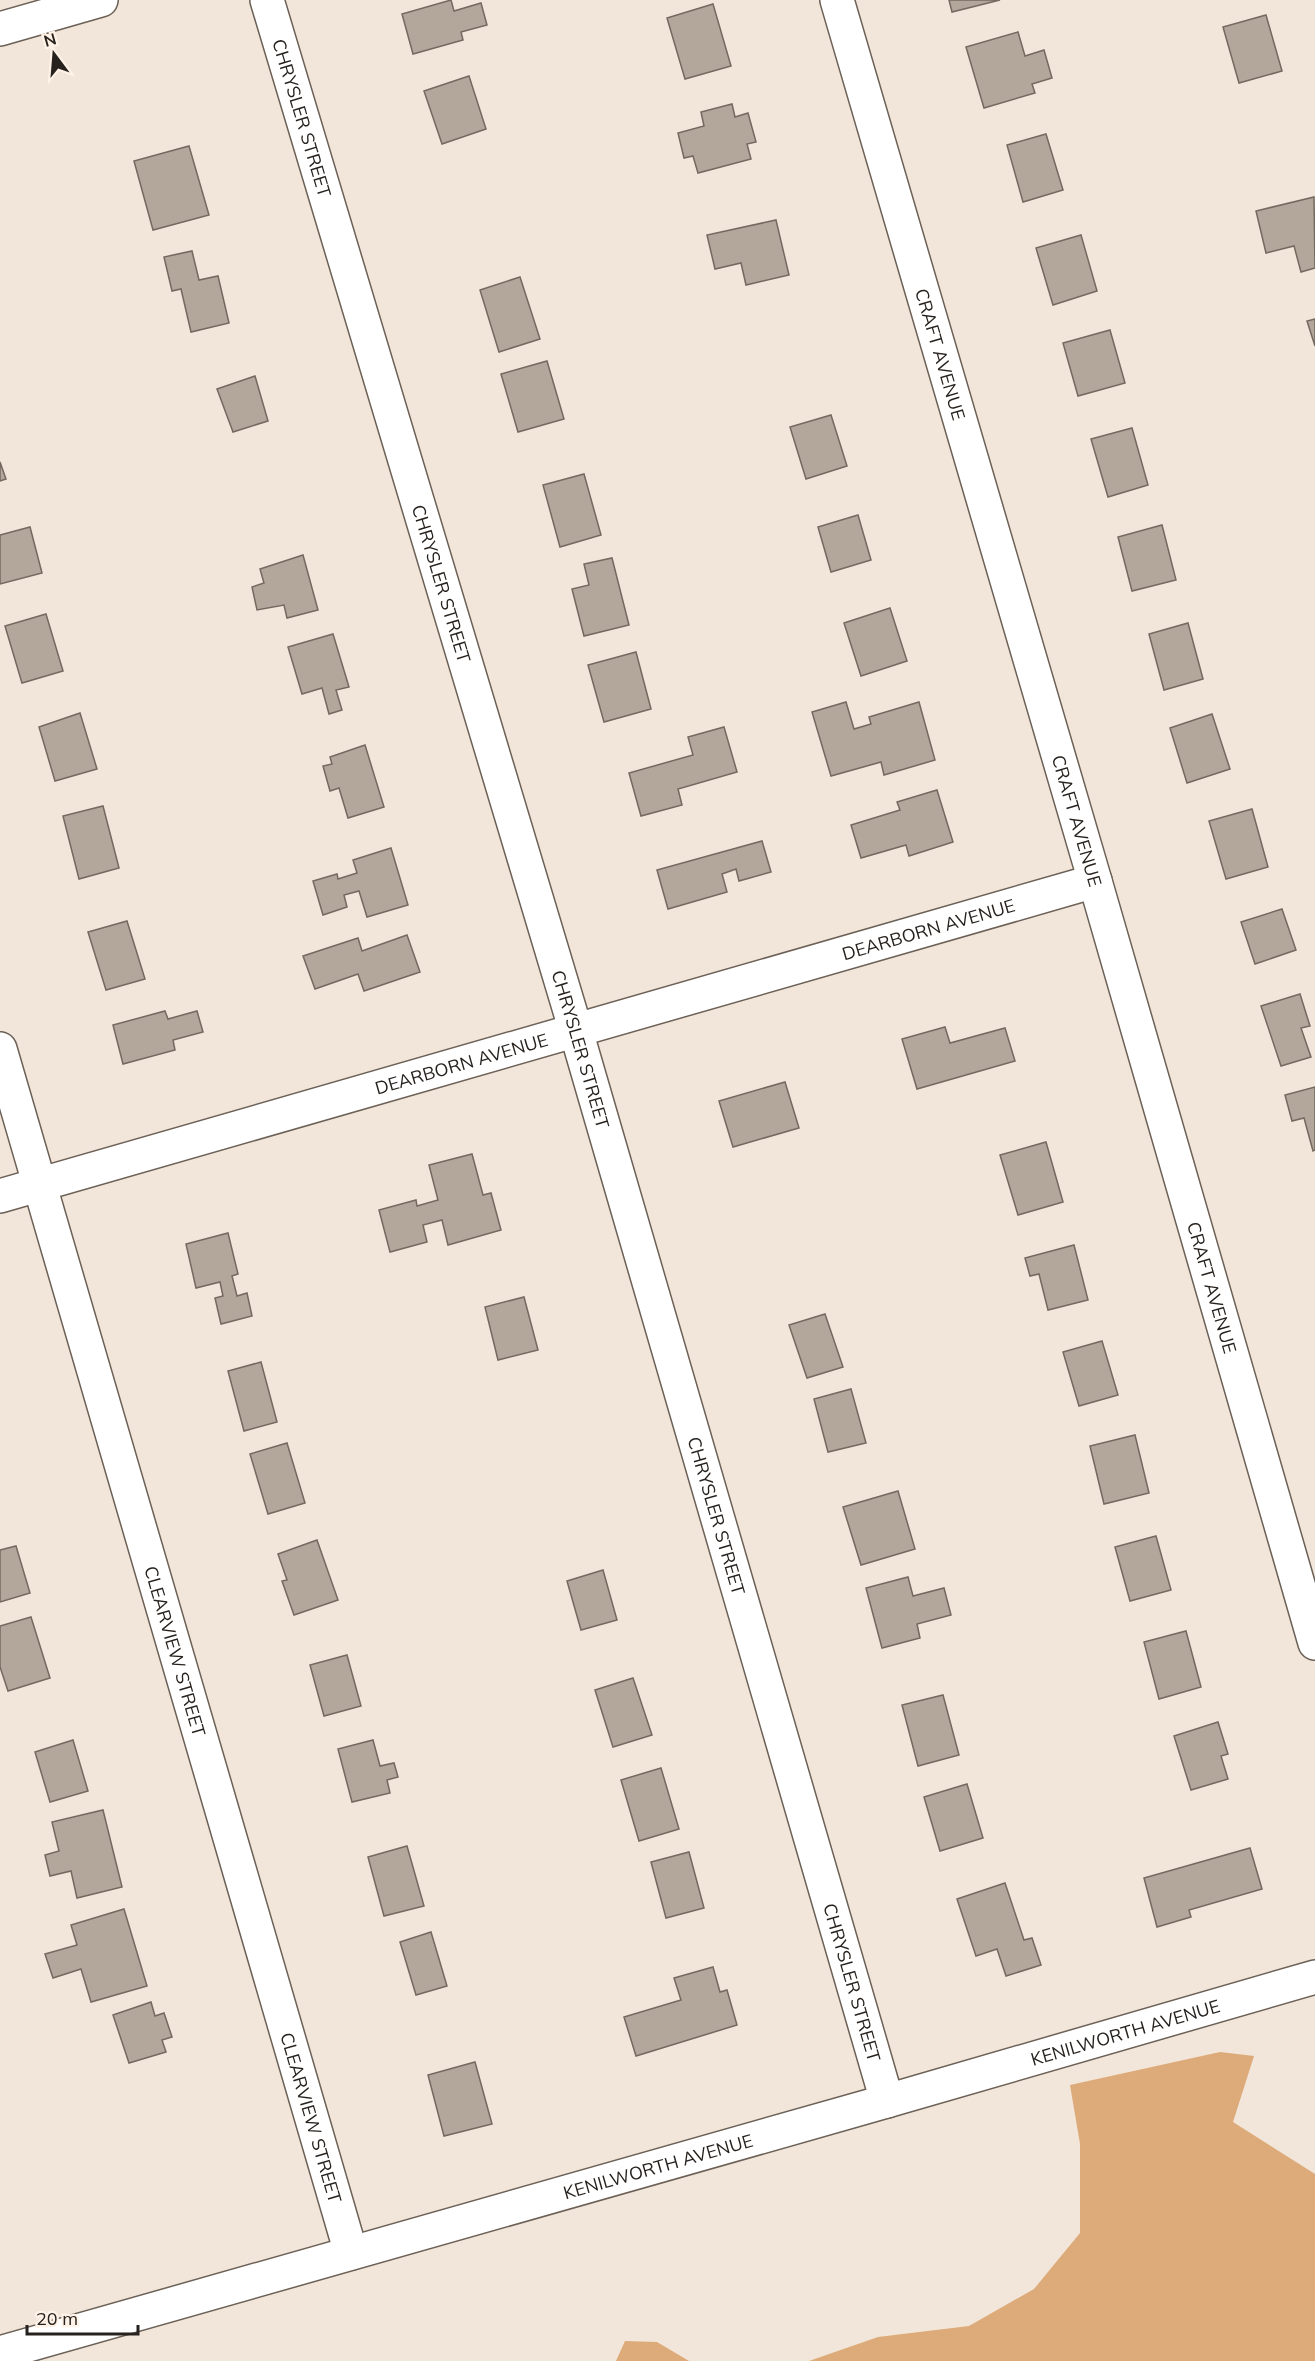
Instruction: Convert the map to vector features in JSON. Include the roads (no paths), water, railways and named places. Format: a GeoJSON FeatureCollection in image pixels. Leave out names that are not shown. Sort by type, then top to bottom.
{"type":"FeatureCollection","features":[{"type":"Feature","properties":{"kind":"street"},"geometry":{"type":"LineString","coordinates":[[0,29],[101,0]]}},
{"type":"Feature","properties":{"kind":"street","name":"CHRYSLER STREET"},"geometry":{"type":"LineString","coordinates":[[267,0],[576,1031],[887,2101]]}},
{"type":"Feature","properties":{"kind":"street","name":"CRAFT AVENUE"},"geometry":{"type":"LineString","coordinates":[[837,0],[1095,881],[1307,1588],[1315,1643]]}},
{"type":"Feature","properties":{"kind":"street","name":"DEARBORN AVENUE"},"geometry":{"type":"LineString","coordinates":[[0,1196],[1095,881]]}},
{"type":"Feature","properties":{"kind":"street","name":"CLEARVIEW STREET"},"geometry":{"type":"LineString","coordinates":[[0,1049],[351,2253]]}},
{"type":"Feature","properties":{"kind":"street","name":"KENILWORTH AVENUE"},"geometry":{"type":"LineString","coordinates":[[0,2353],[1315,1977]]}}]}
